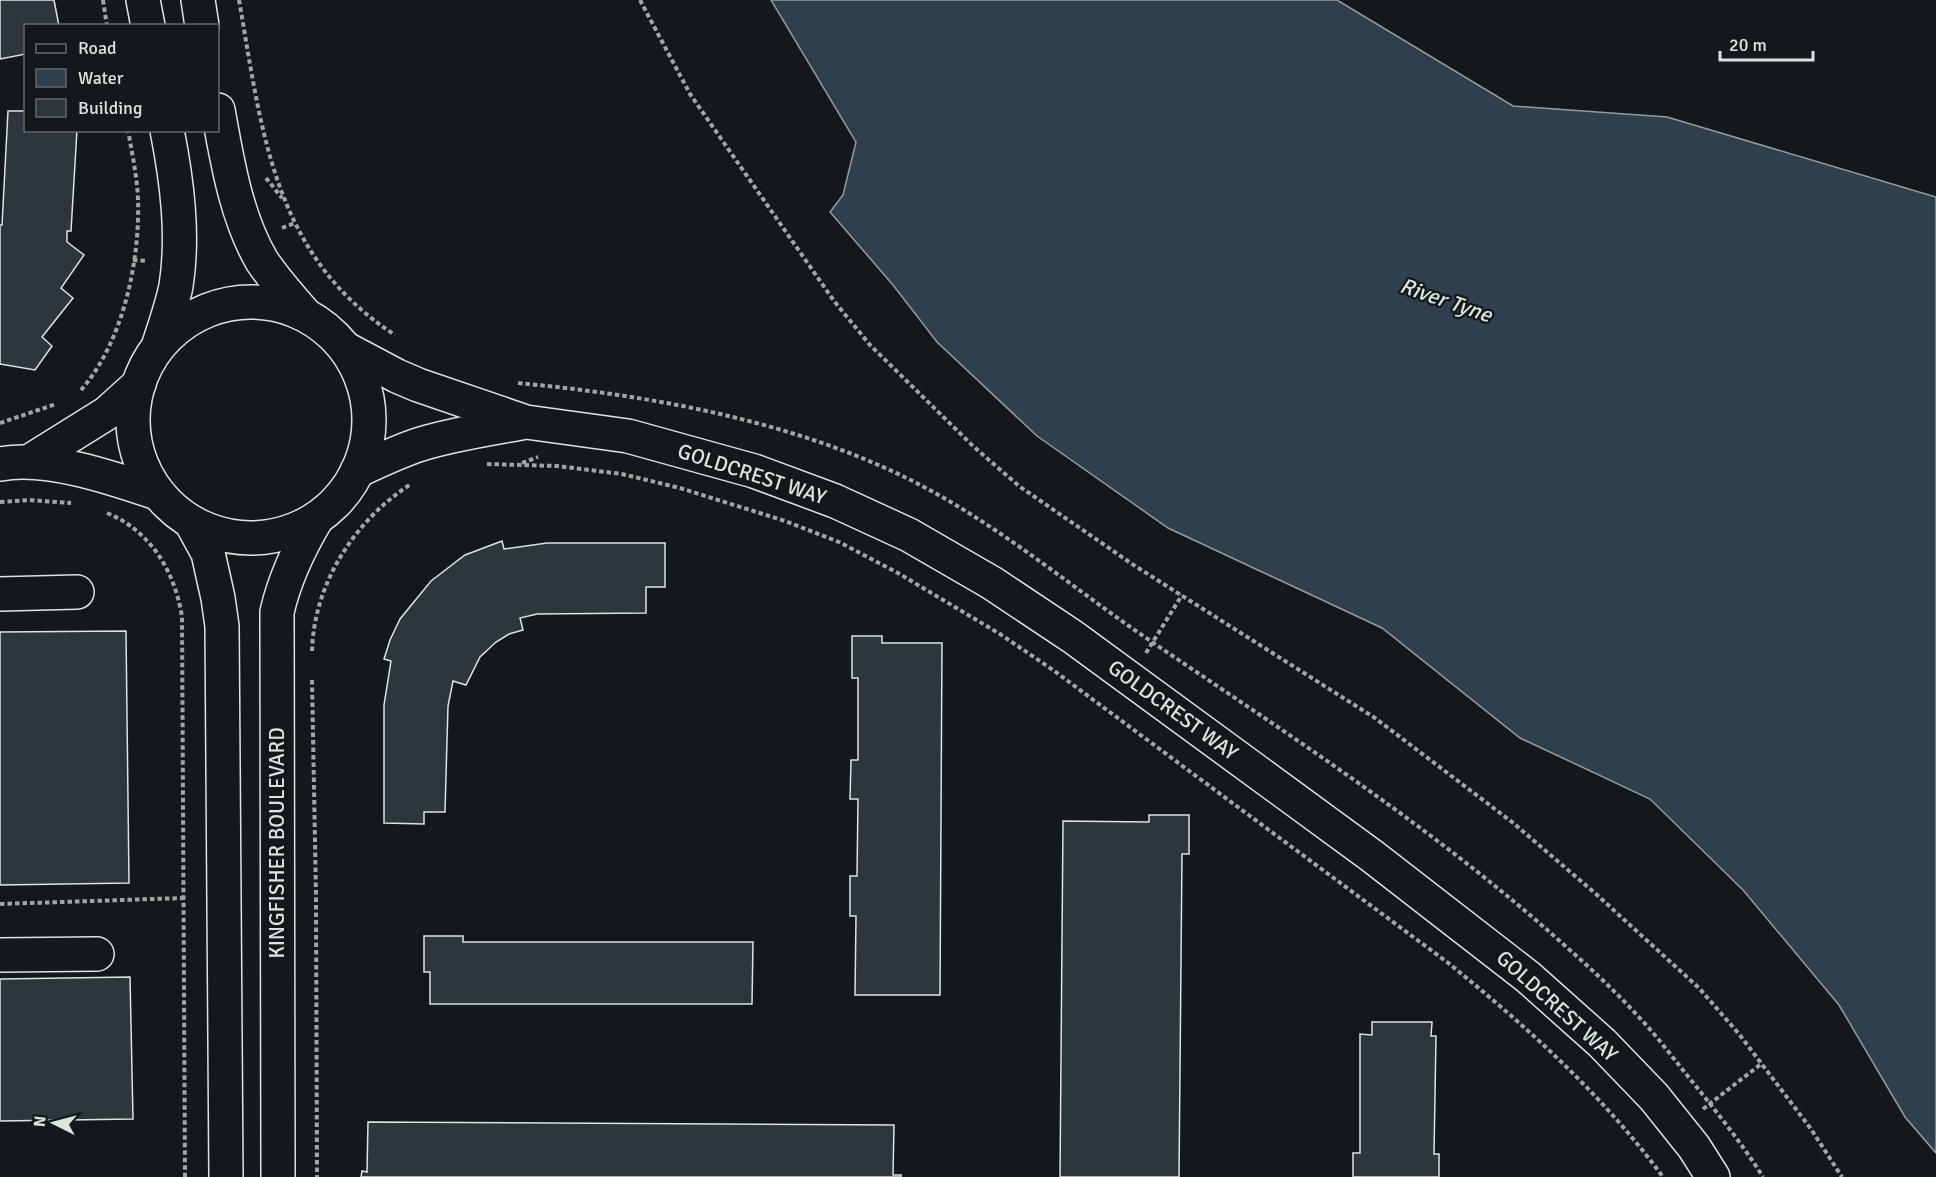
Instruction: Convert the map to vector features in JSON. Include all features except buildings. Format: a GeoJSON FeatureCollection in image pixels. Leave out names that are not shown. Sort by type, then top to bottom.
{"type":"FeatureCollection","features":[{"type":"Feature","properties":{"kind":"street"},"geometry":{"type":"LineString","coordinates":[[143,0],[148,24]]}},
{"type":"Feature","properties":{"kind":"street"},"geometry":{"type":"LineString","coordinates":[[198,0],[202,24]]}},
{"type":"Feature","properties":{"kind":"street"},"geometry":{"type":"LineString","coordinates":[[219,115],[228,164],[252,240],[277,282],[303,312]]}},
{"type":"Feature","properties":{"kind":"street"},"geometry":{"type":"LineString","coordinates":[[167,132],[177,191],[179,231],[176,287],[159,344],[139,384],[132,427],[144,474],[157,493],[171,508],[191,522],[214,533],[234,538],[260,538],[296,529],[317,518],[344,492],[357,471],[365,447],[368,424],[361,378],[348,350]]}},
{"type":"Feature","properties":{"kind":"street"},"geometry":{"type":"LineString","coordinates":[[159,344],[177,326],[213,308],[233,303],[280,304],[303,312],[318,321],[348,350],[418,385],[526,422]]}},
{"type":"Feature","properties":{"kind":"street"},"geometry":{"type":"LineString","coordinates":[[15,463],[107,413],[139,384]]}},
{"type":"Feature","properties":{"kind":"street"},"geometry":{"type":"LineString","coordinates":[[357,471],[420,444],[526,422]]}},
{"type":"Feature","properties":{"kind":"street","name":"GOLDCREST WAY"},"geometry":{"type":"LineString","coordinates":[[526,422],[599,431],[664,445],[754,471],[835,501],[909,535],[992,583],[1130,678],[1372,856],[1528,977],[1602,1043],[1654,1097],[1713,1177]]}},
{"type":"Feature","properties":{"kind":"street"},"geometry":{"type":"LineString","coordinates":[[15,463],[91,473],[157,493]]}},
{"type":"Feature","properties":{"kind":"street","name":"KINGFISHER BOULEVARD"},"geometry":{"type":"LineString","coordinates":[[278,1177],[277,612],[287,573],[317,518]]}},
{"type":"Feature","properties":{"kind":"street"},"geometry":{"type":"LineString","coordinates":[[191,522],[208,553],[222,626],[226,1177]]}},
{"type":"Feature","properties":{"kind":"street"},"geometry":{"type":"LineString","coordinates":[[0,594],[77,592]]}},
{"type":"Feature","properties":{"kind":"street"},"geometry":{"type":"LineString","coordinates":[[0,955],[97,954]]}},
{"type":"Feature","properties":{"kind":"path"},"geometry":{"type":"LineString","coordinates":[[103,0],[107,24]]}},
{"type":"Feature","properties":{"kind":"path"},"geometry":{"type":"LineString","coordinates":[[239,0],[265,141],[284,201],[329,277],[371,320],[398,338]]}},
{"type":"Feature","properties":{"kind":"path"},"geometry":{"type":"LineString","coordinates":[[640,0],[690,94],[834,301],[870,345],[974,447],[1019,486],[1132,564],[1375,718],[1512,822],[1596,894],[1699,988],[1761,1064],[1810,1129],[1842,1177]]}},
{"type":"Feature","properties":{"kind":"path"},"geometry":{"type":"LineString","coordinates":[[73,395],[81,390],[104,358],[121,314],[133,260],[138,201],[128,132]]}},
{"type":"Feature","properties":{"kind":"path"},"geometry":{"type":"LineString","coordinates":[[252,240],[295,223]]}},
{"type":"Feature","properties":{"kind":"path"},"geometry":{"type":"LineString","coordinates":[[133,260],[178,263]]}},
{"type":"Feature","properties":{"kind":"path"},"geometry":{"type":"LineString","coordinates":[[508,382],[516,383]]}},
{"type":"Feature","properties":{"kind":"path"},"geometry":{"type":"LineString","coordinates":[[0,423],[66,401]]}},
{"type":"Feature","properties":{"kind":"path"},"geometry":{"type":"LineString","coordinates":[[476,464],[587,468],[622,474],[680,488],[785,521],[839,542],[878,562],[1000,634],[1053,670],[1389,919],[1497,1003],[1580,1079],[1622,1125],[1663,1177]]}},
{"type":"Feature","properties":{"kind":"path"},"geometry":{"type":"LineString","coordinates":[[312,661],[312,640],[318,613],[327,585],[346,547],[360,527],[374,513],[418,480]]}},
{"type":"Feature","properties":{"kind":"path"},"geometry":{"type":"LineString","coordinates":[[0,502],[29,500],[79,504]]}},
{"type":"Feature","properties":{"kind":"path"},"geometry":{"type":"LineString","coordinates":[[101,511],[136,530],[160,555],[169,571],[179,601],[183,653],[185,1177]]}},
{"type":"Feature","properties":{"kind":"path"},"geometry":{"type":"LineString","coordinates":[[1130,678],[1182,595]]}},
{"type":"Feature","properties":{"kind":"path"},"geometry":{"type":"LineString","coordinates":[[312,672],[317,1177]]}},
{"type":"Feature","properties":{"kind":"path"},"geometry":{"type":"LineString","coordinates":[[0,904],[184,898]]}},
{"type":"Feature","properties":{"kind":"path"},"geometry":{"type":"LineString","coordinates":[[1679,1128],[1761,1064]]}},
{"type":"Feature","properties":{"kind":"water","name":"River Tyne"},"geometry":{"type":"Polygon","coordinates":[[[771,0],[1337,0],[1513,106],[1667,117],[1936,197],[1936,1153],[1905,1117],[1839,1005],[1743,890],[1650,799],[1520,738],[1382,628],[1168,528],[1037,436],[937,342],[893,285],[830,212],[843,195],[856,142],[771,0]]]}}]}
